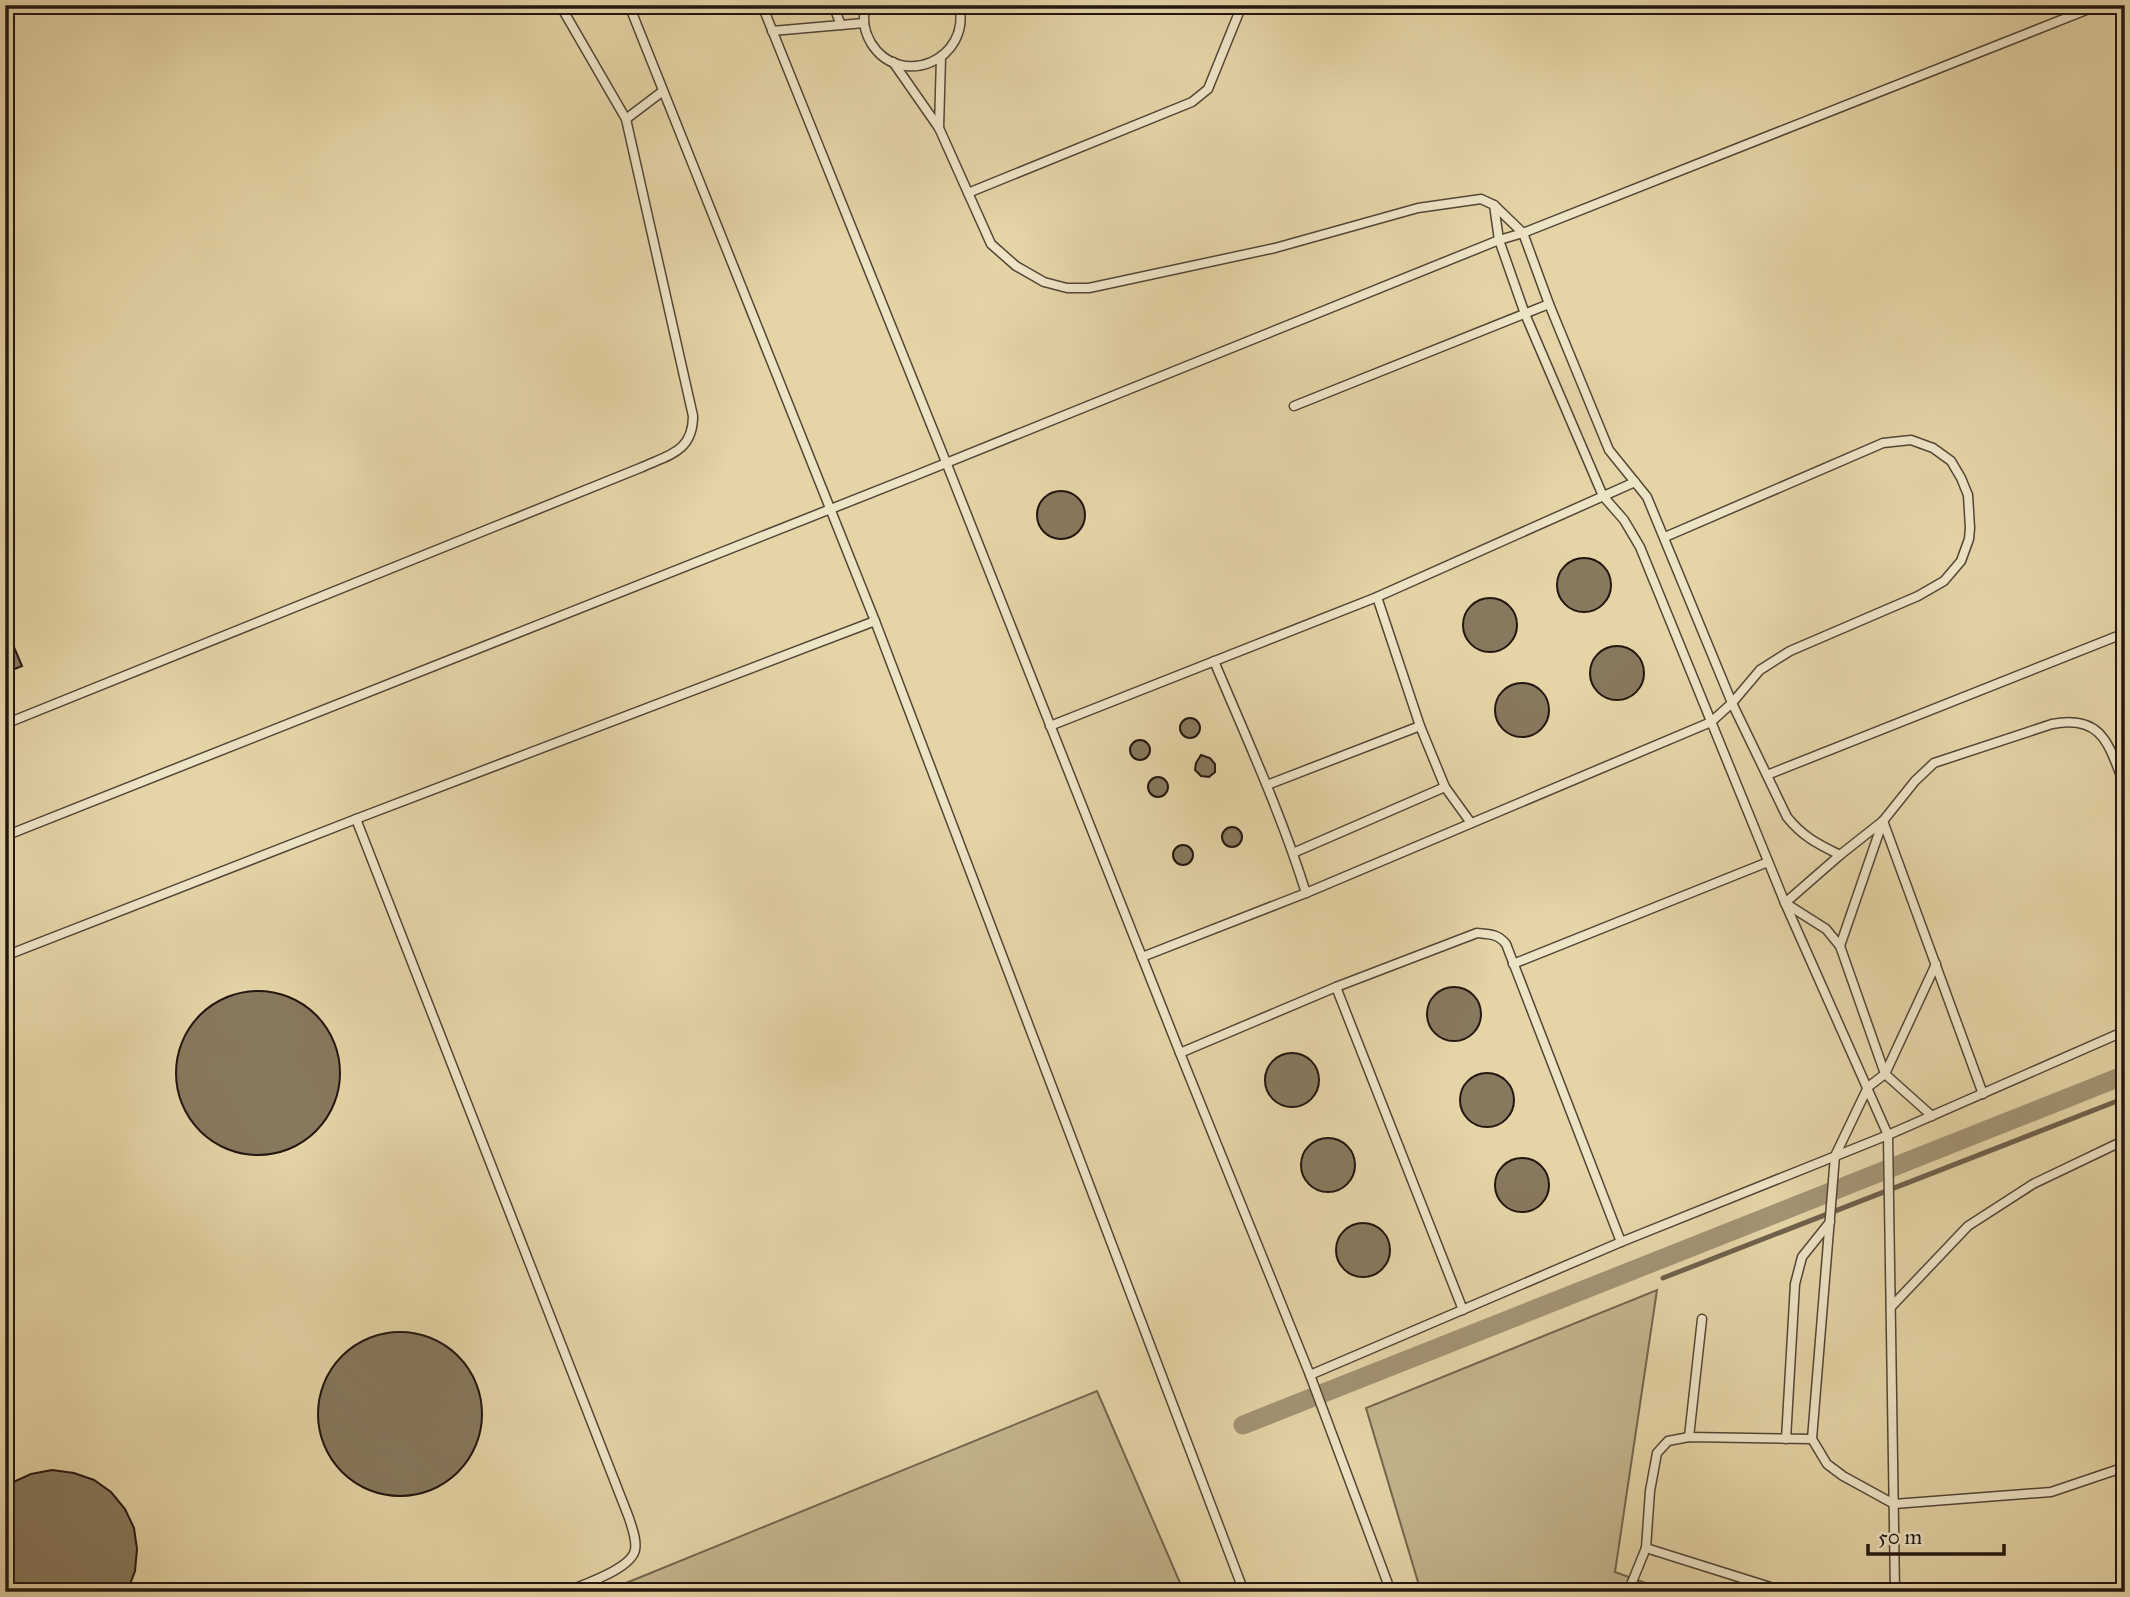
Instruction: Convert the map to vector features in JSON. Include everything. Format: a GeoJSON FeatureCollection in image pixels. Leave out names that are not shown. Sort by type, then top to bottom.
{"type":"FeatureCollection","features":[{"type":"Feature","properties":{"kind":"lane"},"geometry":{"type":"LineString","coordinates":[[5,723],[640,468],[687,443],[693,431],[693,416],[626,119],[560,5]]}},
{"type":"Feature","properties":{"kind":"lane"},"geometry":{"type":"LineString","coordinates":[[629,5],[875,621],[1244,1592]]}},
{"type":"Feature","properties":{"kind":"lane"},"geometry":{"type":"LineString","coordinates":[[762,5],[1310,1375],[1391,1592]]}},
{"type":"Feature","properties":{"kind":"lane"},"geometry":{"type":"LineString","coordinates":[[833,5],[841,25]]}},
{"type":"Feature","properties":{"kind":"lane"},"geometry":{"type":"LineString","coordinates":[[866,5],[864,23],[873,46],[882,56],[905,66],[918,66],[941,57],[957,38],[961,26],[959,5]]}},
{"type":"Feature","properties":{"kind":"lane"},"geometry":{"type":"LineString","coordinates":[[968,193],[1200,97],[1208,89],[1242,5]]}},
{"type":"Feature","properties":{"kind":"lane"},"geometry":{"type":"LineString","coordinates":[[5,836],[914,476],[1499,240],[1523,233],[2099,5]]}},
{"type":"Feature","properties":{"kind":"lane"},"geometry":{"type":"LineString","coordinates":[[772,31],[864,23]]}},
{"type":"Feature","properties":{"kind":"lane"},"geometry":{"type":"LineString","coordinates":[[939,128],[941,57]]}},
{"type":"Feature","properties":{"kind":"lane"},"geometry":{"type":"LineString","coordinates":[[892,62],[939,128],[990,244],[1016,266],[1044,282],[1067,288],[1089,288],[1275,248],[1418,208],[1480,199],[1494,205],[1523,233],[1609,450],[1647,497],[1732,703],[1787,817],[1799,832],[1812,842],[1840,855]]}},
{"type":"Feature","properties":{"kind":"lane"},"geometry":{"type":"LineString","coordinates":[[626,119],[663,91]]}},
{"type":"Feature","properties":{"kind":"lane"},"geometry":{"type":"LineString","coordinates":[[1494,205],[1499,240],[1525,314],[1603,496],[1624,520],[1640,547],[1768,862],[1888,1135],[1895,1592]]}},
{"type":"Feature","properties":{"kind":"lane"},"geometry":{"type":"LineString","coordinates":[[1294,406],[1549,304]]}},
{"type":"Feature","properties":{"kind":"lane"},"geometry":{"type":"LineString","coordinates":[[1142,957],[1306,893],[1712,722],[1760,670],[1790,651],[1918,596],[1944,581],[1961,561],[1969,539],[1968,495],[1951,461],[1933,448],[1911,440],[1883,443],[1665,537]]}},
{"type":"Feature","properties":{"kind":"lane"},"geometry":{"type":"LineString","coordinates":[[1050,726],[1377,597],[1635,482]]}},
{"type":"Feature","properties":{"kind":"lane"},"geometry":{"type":"LineString","coordinates":[[1377,597],[1420,726],[1445,787],[1472,822]]}},
{"type":"Feature","properties":{"kind":"lane"},"geometry":{"type":"LineString","coordinates":[[5,956],[875,621]]}},
{"type":"Feature","properties":{"kind":"lane"},"geometry":{"type":"LineString","coordinates":[[1766,775],[2125,633]]}},
{"type":"Feature","properties":{"kind":"lane"},"geometry":{"type":"LineString","coordinates":[[1214,661],[1267,785],[1306,893]]}},
{"type":"Feature","properties":{"kind":"lane"},"geometry":{"type":"LineString","coordinates":[[1786,903],[1883,821],[1915,781],[1934,763],[2065,721],[2082,723],[2103,735],[2125,786]]}},
{"type":"Feature","properties":{"kind":"lane"},"geometry":{"type":"LineString","coordinates":[[1267,785],[1420,726]]}},
{"type":"Feature","properties":{"kind":"lane"},"geometry":{"type":"LineString","coordinates":[[1293,853],[1445,787]]}},
{"type":"Feature","properties":{"kind":"lane"},"geometry":{"type":"LineString","coordinates":[[356,819],[635,1537],[635,1551],[628,1563],[566,1592]]}},
{"type":"Feature","properties":{"kind":"lane"},"geometry":{"type":"LineString","coordinates":[[1840,946],[1883,821]]}},
{"type":"Feature","properties":{"kind":"lane"},"geometry":{"type":"LineString","coordinates":[[1883,821],[1983,1094]]}},
{"type":"Feature","properties":{"kind":"lane"},"geometry":{"type":"LineString","coordinates":[[1513,964],[1768,862]]}},
{"type":"Feature","properties":{"kind":"lane"},"geometry":{"type":"LineString","coordinates":[[1786,903],[1826,929],[1840,946],[1885,1074],[1932,1116]]}},
{"type":"Feature","properties":{"kind":"lane"},"geometry":{"type":"LineString","coordinates":[[1180,1054],[1336,987],[1478,933],[1492,934],[1506,944],[1621,1242]]}},
{"type":"Feature","properties":{"kind":"lane"},"geometry":{"type":"LineString","coordinates":[[1936,964],[1885,1074],[1868,1087],[1835,1156],[1812,1439],[1827,1464],[1843,1476],[1894,1504],[2051,1492],[2125,1467]]}},
{"type":"Feature","properties":{"kind":"lane"},"geometry":{"type":"LineString","coordinates":[[1336,987],[1463,1310]]}},
{"type":"Feature","properties":{"kind":"lane"},"geometry":{"type":"LineString","coordinates":[[1310,1375],[1621,1242],[1888,1135],[2125,1031]]}},
{"type":"Feature","properties":{"kind":"lane"},"geometry":{"type":"LineString","coordinates":[[1891,1307],[1968,1226],[2033,1184],[2125,1140]]}},
{"type":"Feature","properties":{"kind":"lane"},"geometry":{"type":"LineString","coordinates":[[1786,1439],[1795,1284],[1802,1256],[1830,1222]]}},
{"type":"Feature","properties":{"kind":"lane"},"geometry":{"type":"LineString","coordinates":[[1689,1437],[1702,1319]]}},
{"type":"Feature","properties":{"kind":"lane"},"geometry":{"type":"LineString","coordinates":[[1628,1592],[1646,1548],[1650,1491],[1657,1453],[1668,1441],[1689,1437],[1812,1439]]}},
{"type":"Feature","properties":{"kind":"lane"},"geometry":{"type":"LineString","coordinates":[[1646,1548],[1786,1592]]}},
{"type":"Feature","properties":{"kind":"shaded area"},"geometry":{"type":"Polygon","coordinates":[[[1657,1290],[1615,1572],[1670,1592],[1421,1592],[1366,1408],[1657,1290]]]}},
{"type":"Feature","properties":{"kind":"shaded area"},"geometry":{"type":"Polygon","coordinates":[[[1097,1391],[1184,1592],[604,1592],[1097,1391]]]}},
{"type":"Feature","properties":{"kind":"building"},"geometry":{"type":"Polygon","coordinates":[[[1061,491],[1078,498],[1085,515],[1078,532],[1061,539],[1044,532],[1037,515],[1044,498],[1061,491]]]}},
{"type":"Feature","properties":{"kind":"building"},"geometry":{"type":"Polygon","coordinates":[[[1584,558],[1603,566],[1611,585],[1603,604],[1584,612],[1565,604],[1557,585],[1565,566],[1584,558]]]}},
{"type":"Feature","properties":{"kind":"building"},"geometry":{"type":"Polygon","coordinates":[[[1490,598],[1509,606],[1517,625],[1509,644],[1490,652],[1471,644],[1463,625],[1471,606],[1490,598]]]}},
{"type":"Feature","properties":{"kind":"building"},"geometry":{"type":"Polygon","coordinates":[[[5,626],[22,666],[5,673],[5,626]]]}},
{"type":"Feature","properties":{"kind":"building"},"geometry":{"type":"Polygon","coordinates":[[[1617,646],[1636,654],[1644,673],[1636,692],[1617,700],[1598,692],[1590,673],[1598,654],[1617,646]]]}},
{"type":"Feature","properties":{"kind":"building"},"geometry":{"type":"Polygon","coordinates":[[[1522,683],[1541,691],[1549,710],[1541,729],[1522,737],[1503,729],[1495,710],[1503,691],[1522,683]]]}},
{"type":"Feature","properties":{"kind":"building"},"geometry":{"type":"Polygon","coordinates":[[[1186,718],[1194,718],[1200,728],[1194,738],[1186,738],[1180,732],[1180,724],[1186,718]]]}},
{"type":"Feature","properties":{"kind":"building"},"geometry":{"type":"Polygon","coordinates":[[[1140,740],[1147,743],[1150,750],[1147,757],[1140,760],[1133,757],[1130,750],[1133,743],[1140,740]]]}},
{"type":"Feature","properties":{"kind":"building"},"geometry":{"type":"Polygon","coordinates":[[[1201,755],[1210,758],[1215,764],[1215,772],[1209,777],[1201,776],[1195,770],[1201,755]]]}},
{"type":"Feature","properties":{"kind":"building"},"geometry":{"type":"Polygon","coordinates":[[[1154,777],[1162,777],[1168,787],[1162,797],[1154,797],[1148,791],[1148,783],[1154,777]]]}},
{"type":"Feature","properties":{"kind":"building"},"geometry":{"type":"Polygon","coordinates":[[[1232,827],[1239,830],[1242,837],[1239,844],[1232,847],[1225,844],[1222,837],[1225,830],[1232,827]]]}},
{"type":"Feature","properties":{"kind":"building"},"geometry":{"type":"Polygon","coordinates":[[[1183,845],[1190,848],[1193,855],[1190,862],[1183,865],[1176,862],[1173,855],[1176,848],[1183,845]]]}},
{"type":"Feature","properties":{"kind":"building"},"geometry":{"type":"Polygon","coordinates":[[[1459,987],[1469,991],[1477,999],[1481,1014],[1477,1029],[1469,1037],[1449,1041],[1439,1037],[1431,1029],[1427,1009],[1431,999],[1439,991],[1459,987]]]}},
{"type":"Feature","properties":{"kind":"building"},"geometry":{"type":"Polygon","coordinates":[[[258,991],[289,998],[316,1015],[333,1042],[340,1073],[333,1104],[316,1131],[289,1148],[258,1155],[227,1148],[200,1131],[183,1104],[176,1073],[183,1042],[200,1015],[227,998],[258,991]]]}},
{"type":"Feature","properties":{"kind":"building"},"geometry":{"type":"Polygon","coordinates":[[[1297,1053],[1307,1057],[1315,1065],[1319,1080],[1315,1095],[1307,1103],[1287,1107],[1277,1103],[1269,1095],[1265,1075],[1269,1065],[1277,1057],[1297,1053]]]}},
{"type":"Feature","properties":{"kind":"building"},"geometry":{"type":"Polygon","coordinates":[[[1492,1073],[1502,1077],[1510,1085],[1514,1100],[1510,1115],[1502,1123],[1482,1127],[1472,1123],[1464,1115],[1460,1095],[1464,1085],[1472,1077],[1492,1073]]]}},
{"type":"Feature","properties":{"kind":"building"},"geometry":{"type":"Polygon","coordinates":[[[1333,1138],[1343,1142],[1351,1150],[1355,1165],[1351,1180],[1343,1188],[1323,1192],[1313,1188],[1305,1180],[1301,1160],[1305,1150],[1313,1142],[1333,1138]]]}},
{"type":"Feature","properties":{"kind":"building"},"geometry":{"type":"Polygon","coordinates":[[[1527,1158],[1537,1162],[1545,1170],[1549,1185],[1545,1200],[1537,1208],[1517,1212],[1507,1208],[1499,1200],[1495,1180],[1499,1170],[1507,1162],[1527,1158]]]}},
{"type":"Feature","properties":{"kind":"building"},"geometry":{"type":"Polygon","coordinates":[[[1368,1223],[1378,1227],[1386,1235],[1390,1250],[1386,1265],[1378,1273],[1358,1277],[1348,1273],[1340,1265],[1336,1245],[1340,1235],[1348,1227],[1368,1223]]]}},
{"type":"Feature","properties":{"kind":"building"},"geometry":{"type":"Polygon","coordinates":[[[400,1332],[431,1339],[458,1356],[475,1383],[482,1414],[475,1445],[458,1472],[431,1489],[400,1496],[369,1489],[342,1472],[325,1445],[318,1414],[325,1383],[342,1356],[369,1339],[400,1332]]]}},
{"type":"Feature","properties":{"kind":"building"},"geometry":{"type":"Polygon","coordinates":[[[52,1470],[74,1473],[94,1480],[111,1492],[125,1509],[134,1528],[137,1549],[135,1571],[127,1592],[5,1592],[5,1488],[31,1474],[52,1470]]]}},
{"type":"Feature","properties":{"kind":"waterway"},"geometry":{"type":"LineString","coordinates":[[1243,1425],[2125,1075]]}},
{"type":"Feature","properties":{"kind":"waterway"},"geometry":{"type":"LineString","coordinates":[[1663,1278],[2125,1098]]}}]}
